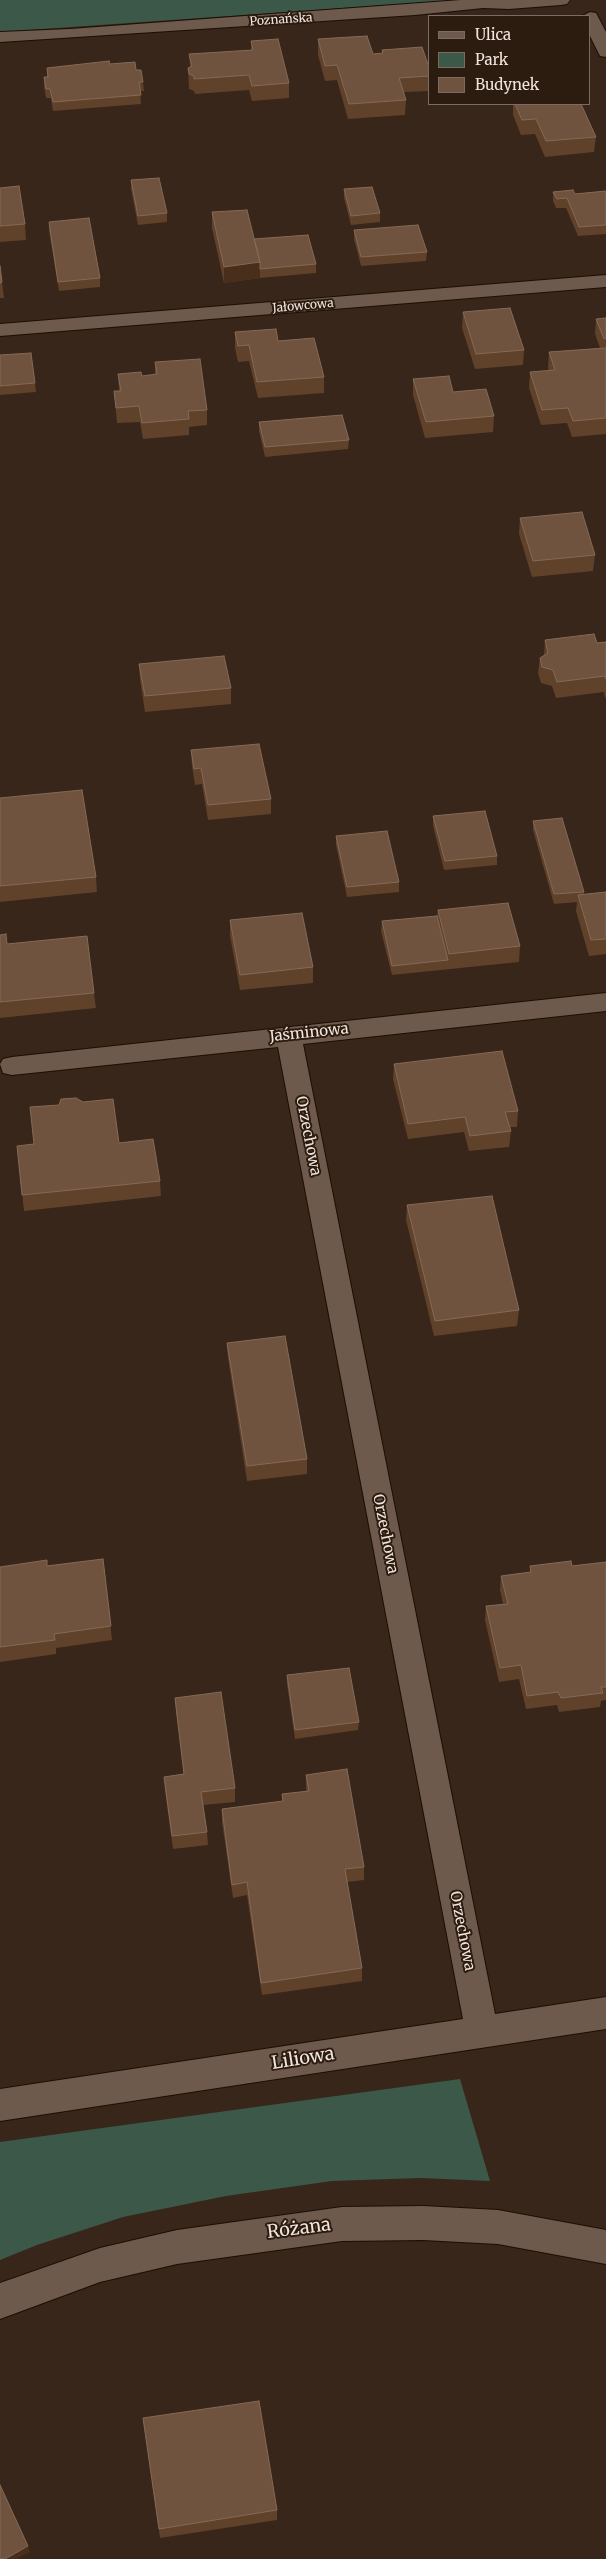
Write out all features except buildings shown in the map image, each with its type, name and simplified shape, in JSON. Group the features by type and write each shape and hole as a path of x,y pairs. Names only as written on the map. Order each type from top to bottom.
{"street":[{"name":"Poznańska","path":"0,37 406,11 483,3 509,4 561,0"},
{"path":"582,0 589,15"},
{"path":"591,19 606,52"},
{"name":"Jałowcowa","path":"0,330 606,281"},
{"name":"Jaśminowa","path":"12,1066 606,1002"},
{"name":"Orzechowa","path":"289,1036 482,2032"},
{"name":"Liliowa","path":"0,2105 606,2013"},
{"name":"Różana","path":"0,2301 100,2265 177,2247 342,2224 423,2223 498,2227 606,2247"}],"green space":[{"path":"0,0 459,0 0,32"},
{"path":"460,2079 490,2181 421,2178 332,2181 226,2196 123,2217 37,2245 0,2260 0,2142"}]}
